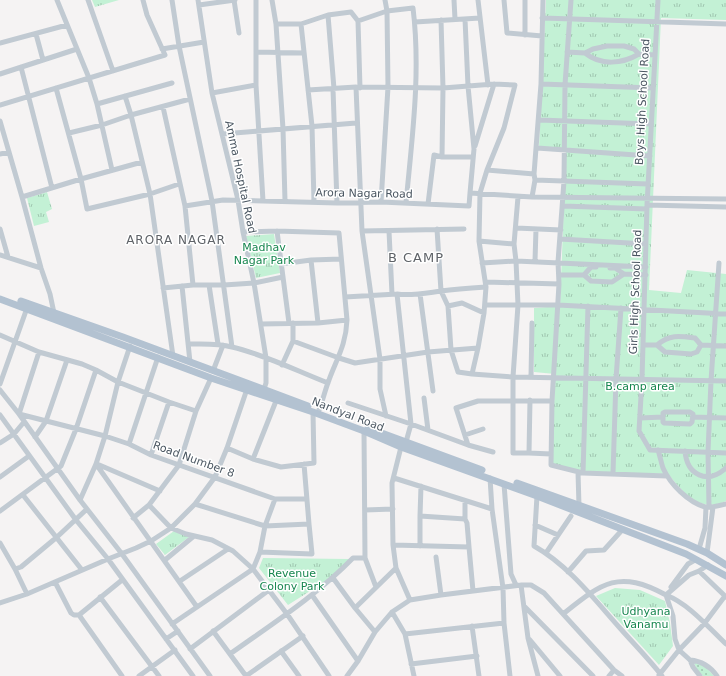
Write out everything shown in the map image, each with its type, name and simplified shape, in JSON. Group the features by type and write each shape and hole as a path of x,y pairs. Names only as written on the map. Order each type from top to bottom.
{"main road":[{"name":"Nandyal Road","path":"0,294 190,362 212,374 247,389 263,392 276,401 316,411 364,431 687,544 710,554 726,565"},
{"name":"Nandyal Road","path":"0,298 158,357 212,374 316,411 686,554 726,576"},
{"path":"686,554 687,544"},
{"path":"708,565 712,563 710,554"}],"street":[{"path":"57,0 89,78 97,104 112,170"},
{"path":"88,0 113,71"},
{"path":"0,105 165,55 147,15 143,0"},
{"path":"172,0 179,46 212,202 232,347"},
{"path":"198,3 234,0 239,33"},
{"path":"256,0 256,85 260,130 263,201"},
{"path":"272,0 276,24 278,53 285,201"},
{"path":"381,202 388,87 387,11 385,0"},
{"path":"454,0 455,19"},
{"path":"478,0 488,85"},
{"path":"504,0 507,33 542,36"},
{"path":"524,34 525,0"},
{"path":"532,197 535,180 534,174 539,120 543,0"},
{"path":"571,0 565,85 564,181 558,262 559,284 553,378 551,465 580,473 667,476"},
{"name":"Boys High School Road","path":"647,207 658,0"},
{"name":"Amma Hospital Road","path":"198,3 212,93 238,200 242,232 254,283 266,358"},
{"path":"358,21 387,11 413,8 415,22 416,87 406,203"},
{"path":"276,24 301,24 328,15 350,12 358,21 358,88 356,123 360,203 362,231 380,360 380,389 386,416"},
{"path":"328,15 335,126 337,203"},
{"path":"415,22 480,18"},
{"path":"542,18 726,24"},
{"path":"465,19 468,86 474,149"},
{"path":"441,20 443,88 442,157"},
{"path":"301,24 312,126 314,202"},
{"path":"0,44 67,26"},
{"path":"36,34 43,60"},
{"path":"162,49 204,42"},
{"path":"567,52 585,53 592,49 607,46 624,46 634,49 639,54"},
{"path":"0,74 77,50"},
{"path":"256,52 304,53"},
{"path":"585,53 591,58 603,62 622,62 639,54 655,56"},
{"path":"21,68 52,188"},
{"path":"97,104 172,83"},
{"path":"308,90 388,87 443,88 494,84 515,85 504,128 487,170 480,193 479,241 486,285 484,313 472,374"},
{"path":"494,84 472,157 470,193 518,197 563,196 726,199"},
{"path":"541,84 653,88"},
{"path":"212,93 256,85"},
{"path":"56,88 81,179 87,209 150,194 180,184"},
{"path":"125,96 150,194 173,356"},
{"path":"69,133 190,100"},
{"path":"163,107 185,206 193,285"},
{"path":"539,120 651,124"},
{"path":"0,122 41,268 50,294 54,313"},
{"path":"222,134 282,128 335,126 356,123"},
{"path":"537,148 650,156"},
{"path":"0,154 9,152"},
{"path":"428,204 434,155 442,157 472,157"},
{"path":"22,197 142,162"},
{"path":"487,170 534,174"},
{"path":"535,180 648,184"},
{"name":"Arora Nagar Road","path":"185,206 238,200 337,203 381,202 469,206 470,193"},
{"path":"518,197 514,244 518,305 513,377 513,453 551,454"},
{"path":"563,206 726,206"},
{"name":"Girls High School Road","path":"647,207 644,345 640,434 650,450 658,450"},
{"path":"516,228 561,230"},
{"path":"0,229 8,258"},
{"path":"437,229 441,291 448,306 451,350 458,372 513,377 726,381"},
{"path":"362,231 464,229"},
{"path":"535,261 536,229"},
{"path":"277,231 293,341 282,365"},
{"path":"227,448 254,459 281,467 314,463 316,411 346,335 347,320 339,233 277,231 242,232"},
{"path":"388,231 411,424 392,483 393,545 396,568 410,600"},
{"path":"560,239 646,244"},
{"path":"479,241 514,244"},
{"path":"0,255 41,268"},
{"path":"281,264 310,260 341,259"},
{"path":"310,260 318,323"},
{"path":"482,263 516,260 646,267"},
{"path":"710,554 708,452 719,263"},
{"path":"584,275 591,267 615,268 624,274 646,275"},
{"path":"559,275 584,275 591,281 612,282 624,274"},
{"path":"163,288 193,285 254,283 283,277"},
{"path":"345,297 420,294 486,285 517,283 559,284"},
{"path":"133,518 149,505 178,465 196,411 212,374 220,345 209,285"},
{"path":"182,286 190,362"},
{"path":"420,294 433,391"},
{"path":"448,306 462,303 484,313"},
{"path":"485,305 588,306 726,314"},
{"path":"579,506 586,378 588,306"},
{"path":"0,384 27,308"},
{"path":"613,473 616,379 621,308"},
{"path":"261,324 318,323 347,320"},
{"path":"532,323 532,377"},
{"path":"0,335 39,352 96,370 118,382 196,411"},
{"path":"644,345 657,345 664,339 671,336 695,338 701,345 726,346"},
{"path":"293,341 355,363 428,352 478,348"},
{"path":"189,344 232,347 266,358 328,383"},
{"path":"657,345 665,352 691,354 697,352 701,345"},
{"path":"80,500 96,464 105,436 118,382 130,346"},
{"path":"19,414 39,352"},
{"path":"130,444 158,357"},
{"path":"263,392 266,383 266,358"},
{"path":"35,437 46,421 67,360"},
{"path":"0,511 62,466 96,370"},
{"path":"0,603 26,594 122,554 151,541 171,528 195,504 215,477 227,448 247,389"},
{"path":"0,390 19,414 80,500 122,554 210,676"},
{"path":"424,398 428,430"},
{"path":"468,445 456,408 478,401 530,400 552,402"},
{"path":"529,453 530,400"},
{"path":"254,459 276,401"},
{"path":"151,455 169,402"},
{"path":"348,404 411,424 468,445 493,452"},
{"path":"690,412 693,418 690,424 664,423 663,413 690,412"},
{"name":"Road Number 8","path":"19,414 105,436 130,444 151,455 275,499 306,499"},
{"path":"0,415 76,520 108,559 193,676"},
{"path":"640,418 663,417"},
{"path":"693,418 726,418"},
{"path":"0,443 14,434 24,422"},
{"path":"465,435 483,429"},
{"path":"364,431 365,558 376,588"},
{"path":"726,453 658,450 662,467 667,476 683,494 694,502 709,507 726,504"},
{"path":"685,451 689,465 702,477 709,477 720,473 726,468"},
{"path":"0,477 29,456"},
{"path":"96,464 160,491"},
{"path":"96,464 197,607"},
{"path":"260,552 312,554 304,464"},
{"path":"394,478 492,509"},
{"path":"490,478 492,509 504,588 504,623 510,676"},
{"path":"504,484 511,574 518,585 524,607 528,638 538,676"},
{"path":"420,546 422,486"},
{"path":"23,495 82,570"},
{"path":"537,496 534,546 546,553 589,593 660,675 679,650 704,624 726,597 699,571"},
{"path":"172,624 253,568 260,552 265,526 275,499"},
{"path":"465,501 465,519 467,523 473,591"},
{"path":"195,504 265,526 309,524"},
{"path":"149,505 171,528 194,536 212,540 233,551 253,568 303,636 329,676"},
{"path":"699,549 709,507"},
{"path":"15,569 21,567 57,537 87,509"},
{"path":"365,510 393,509"},
{"path":"420,516 465,519"},
{"path":"546,553 571,516"},
{"path":"535,525 558,535"},
{"path":"568,572 586,551 604,550 623,529"},
{"path":"165,560 194,536"},
{"path":"0,543 15,569 26,594"},
{"path":"393,545 469,547"},
{"path":"180,582 228,549"},
{"path":"436,557 441,595"},
{"path":"230,654 287,614 334,578 353,558 365,558"},
{"path":"666,595 688,564 695,560"},
{"path":"666,595 689,575 708,565"},
{"path":"355,608 396,568"},
{"path":"334,578 374,632"},
{"path":"55,582 71,613 74,615 80,615 122,580"},
{"path":"563,614 589,593 610,583 632,581 654,588 677,599 726,644"},
{"path":"347,676 358,661 374,632 392,612 410,600 518,585 531,585 544,593 614,670 622,676"},
{"path":"190,649 269,590"},
{"path":"312,595 358,661"},
{"path":"666,595 673,616 676,640 679,650 690,660 692,667 700,676"},
{"path":"100,597 159,676"},
{"path":"524,607 593,676"},
{"path":"392,612 405,634 414,676"},
{"path":"80,615 122,676"},
{"path":"405,634 504,623"},
{"path":"472,626 479,676"},
{"path":"166,639 178,631"},
{"path":"214,631 246,676 303,636"},
{"path":"528,638 560,676"},
{"path":"139,676 175,650"},
{"path":"281,651 299,676"},
{"path":"411,664 476,656"},
{"path":"690,660 706,664 717,676"},
{"path":"609,676 614,670"}],"green space":[{"path":"92,0 119,0 95,7"},
{"name":"B.camp area","path":"546,0 726,0 726,20 661,18 649,290 681,293 687,270 726,274 726,501 708,505 700,503 686,494 668,474 582,472 552,464 555,374 534,372 534,308 560,306 566,149 539,147"},
{"path":"47,192 52,209 46,212 49,222 34,226 27,198"},
{"name":"Madhav Nagar Park","path":"274,234 280,273 256,278 246,236"},
{"path":"174,531 189,537 165,555 156,544"},
{"name":"Revenue Colony Park","path":"263,558 350,559 332,577 288,605 259,568"},
{"name":"Udhyana Vanamu","path":"615,588 640,590 665,601 673,646 659,665 596,596"},
{"path":"695,662 705,666 714,676 703,676 698,671 694,663"}],"district":[{"name":"ARORA NAGAR","path":"176,240"},
{"name":"B CAMP","path":"416,257"}]}
